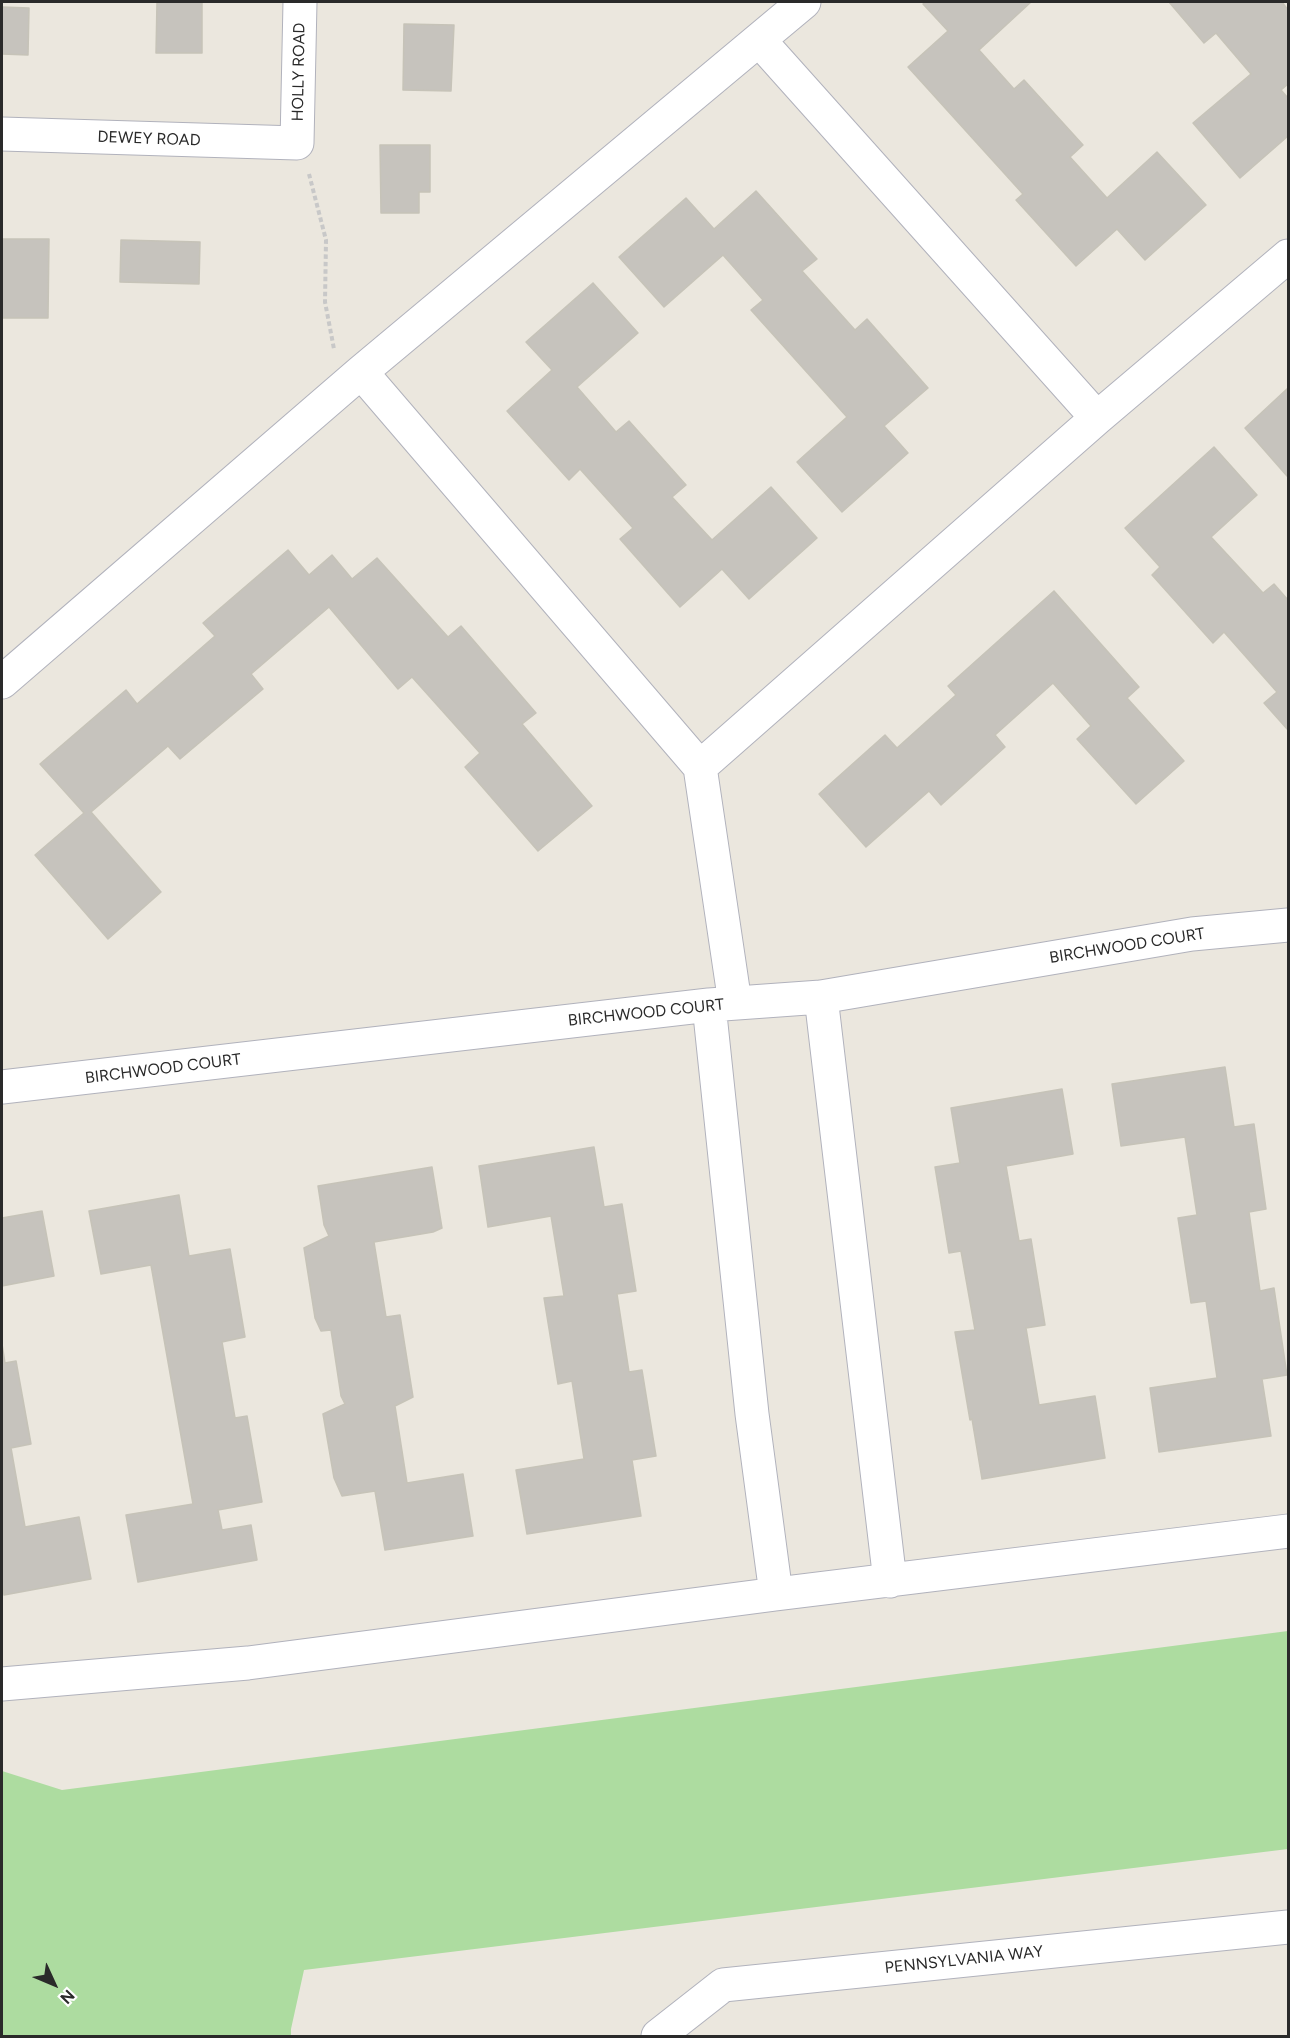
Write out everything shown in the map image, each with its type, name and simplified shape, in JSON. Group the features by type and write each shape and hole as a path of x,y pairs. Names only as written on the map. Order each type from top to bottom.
{"street":[{"name":"HOLLY ROAD","path":"297,142 300,2"},
{"path":"2,682 360,372 804,2"},
{"path":"759,40 1096,418"},
{"name":"DEWEY ROAD","path":"2,135 297,142"},
{"path":"699,766 1096,418 1288,256"},
{"path":"360,372 699,766 722,1004 752,1414 776,1594"},
{"name":"BIRCHWOOD COURT","path":"2,1088 722,1004 821,997 1192,934 1288,925"},
{"path":"821,997 890,1581"},
{"path":"2,1684 248,1663 776,1594 1288,1531"},
{"name":"PENNSYLVANIA WAY","path":"658,2037 723,1984 1288,1927"}],"path":[{"path":"297,142 312,180 326,240 325,302 336,357 360,372"}],"green space":[{"path":"1288,1631 1288,1849 304,1970 291,2036 2,2036 2,1771 62,1790"}],"building":[{"path":"157,2 202,2 202,53 156,53"},
{"path":"925,2 1031,2 979,50 1014,89 1024,80 1083,145 1070,157 1107,198 1157,152 1206,205 1145,260 1117,229 1076,266 1016,200 1023,194 908,67 948,31 923,4"},
{"path":"1169,2 1282,2 1288,10 1288,84 1281,90 1288,98 1288,136 1240,178 1193,123 1251,74 1216,33 1204,43"},
{"path":"2,7 29,8 28,55 2,54"},
{"path":"404,24 454,25 451,91 403,90"},
{"path":"380,145 430,145 430,192 419,192 419,213 381,213"},
{"path":"756,191 817,259 802,271 855,330 867,319 928,388 884,426 908,453 842,512 797,462 847,417 751,310 763,300 723,255 664,307 619,257 686,198 714,229"},
{"path":"2,239 49,239 48,318 2,318"},
{"path":"121,240 200,242 199,284 120,282"},
{"path":"593,283 638,333 577,387 616,432 629,421 686,485 672,497 712,540 771,487 817,538 749,599 722,569 680,607 620,539 633,528 580,469 569,480 507,411 552,370 526,342"},
{"path":"1288,388 1288,475 1287,476 1245,428"},
{"path":"1214,447 1257,495 1211,537 1263,593 1274,584 1288,600 1288,730 1264,703 1277,692 1224,632 1213,643 1152,575 1160,567 1125,528"},
{"path":"288,550 309,575 332,555 352,579 377,558 448,637 461,626 536,713 522,724 592,806 538,851 465,767 480,753 412,677 398,689 329,607 251,674 263,689 180,759 168,746 91,812 161,892 108,939 35,855 84,813 40,764 126,690 137,704 215,636 203,623"},
{"path":"1054,591 1139,687 1127,698 1184,761 1136,804 1077,739 1091,726 1053,683 995,735 1005,747 941,805 929,791 866,847 819,794 885,735 897,748 956,695 948,686"},
{"path":"1225,1067 1234,1127 1254,1124 1266,1209 1249,1212 1260,1291 1274,1288 1287,1375 1262,1379 1271,1436 1159,1452 1150,1388 1217,1378 1206,1301 1191,1303 1178,1218 1197,1215 1185,1137 1121,1146 1112,1084"},
{"path":"1062,1089 1073,1154 1006,1166 1019,1241 1031,1239 1045,1325 1026,1328 1039,1405 1095,1396 1105,1458 982,1479 955,1332 975,1330 961,1251 949,1253 935,1167 960,1163 951,1108"},
{"path":"594,1147 604,1207 622,1204 636,1291 617,1294 629,1372 642,1370 656,1456 632,1460 641,1516 527,1534 516,1470 584,1459 572,1381 558,1384 544,1298 564,1296 551,1216 488,1227 479,1166"},
{"path":"432,1167 442,1228 433,1232 374,1242 386,1317 400,1315 413,1397 395,1406 407,1483 463,1474 473,1536 385,1550 375,1491 342,1496 334,1478 323,1414 345,1404 341,1396 331,1330 321,1331 315,1318 304,1248 329,1236 324,1225 318,1186"},
{"path":"179,1195 189,1256 230,1249 245,1337 222,1342 235,1418 247,1416 262,1502 218,1510 222,1530 251,1525 257,1560 138,1582 126,1515 193,1504 151,1265 101,1274 89,1211"},
{"path":"42,1211 54,1276 2,1286 2,1218"},
{"path":"2,1344 5,1363 16,1361 31,1444 11,1448 25,1527 79,1517 91,1579 4,1595 2,1584"}]}
